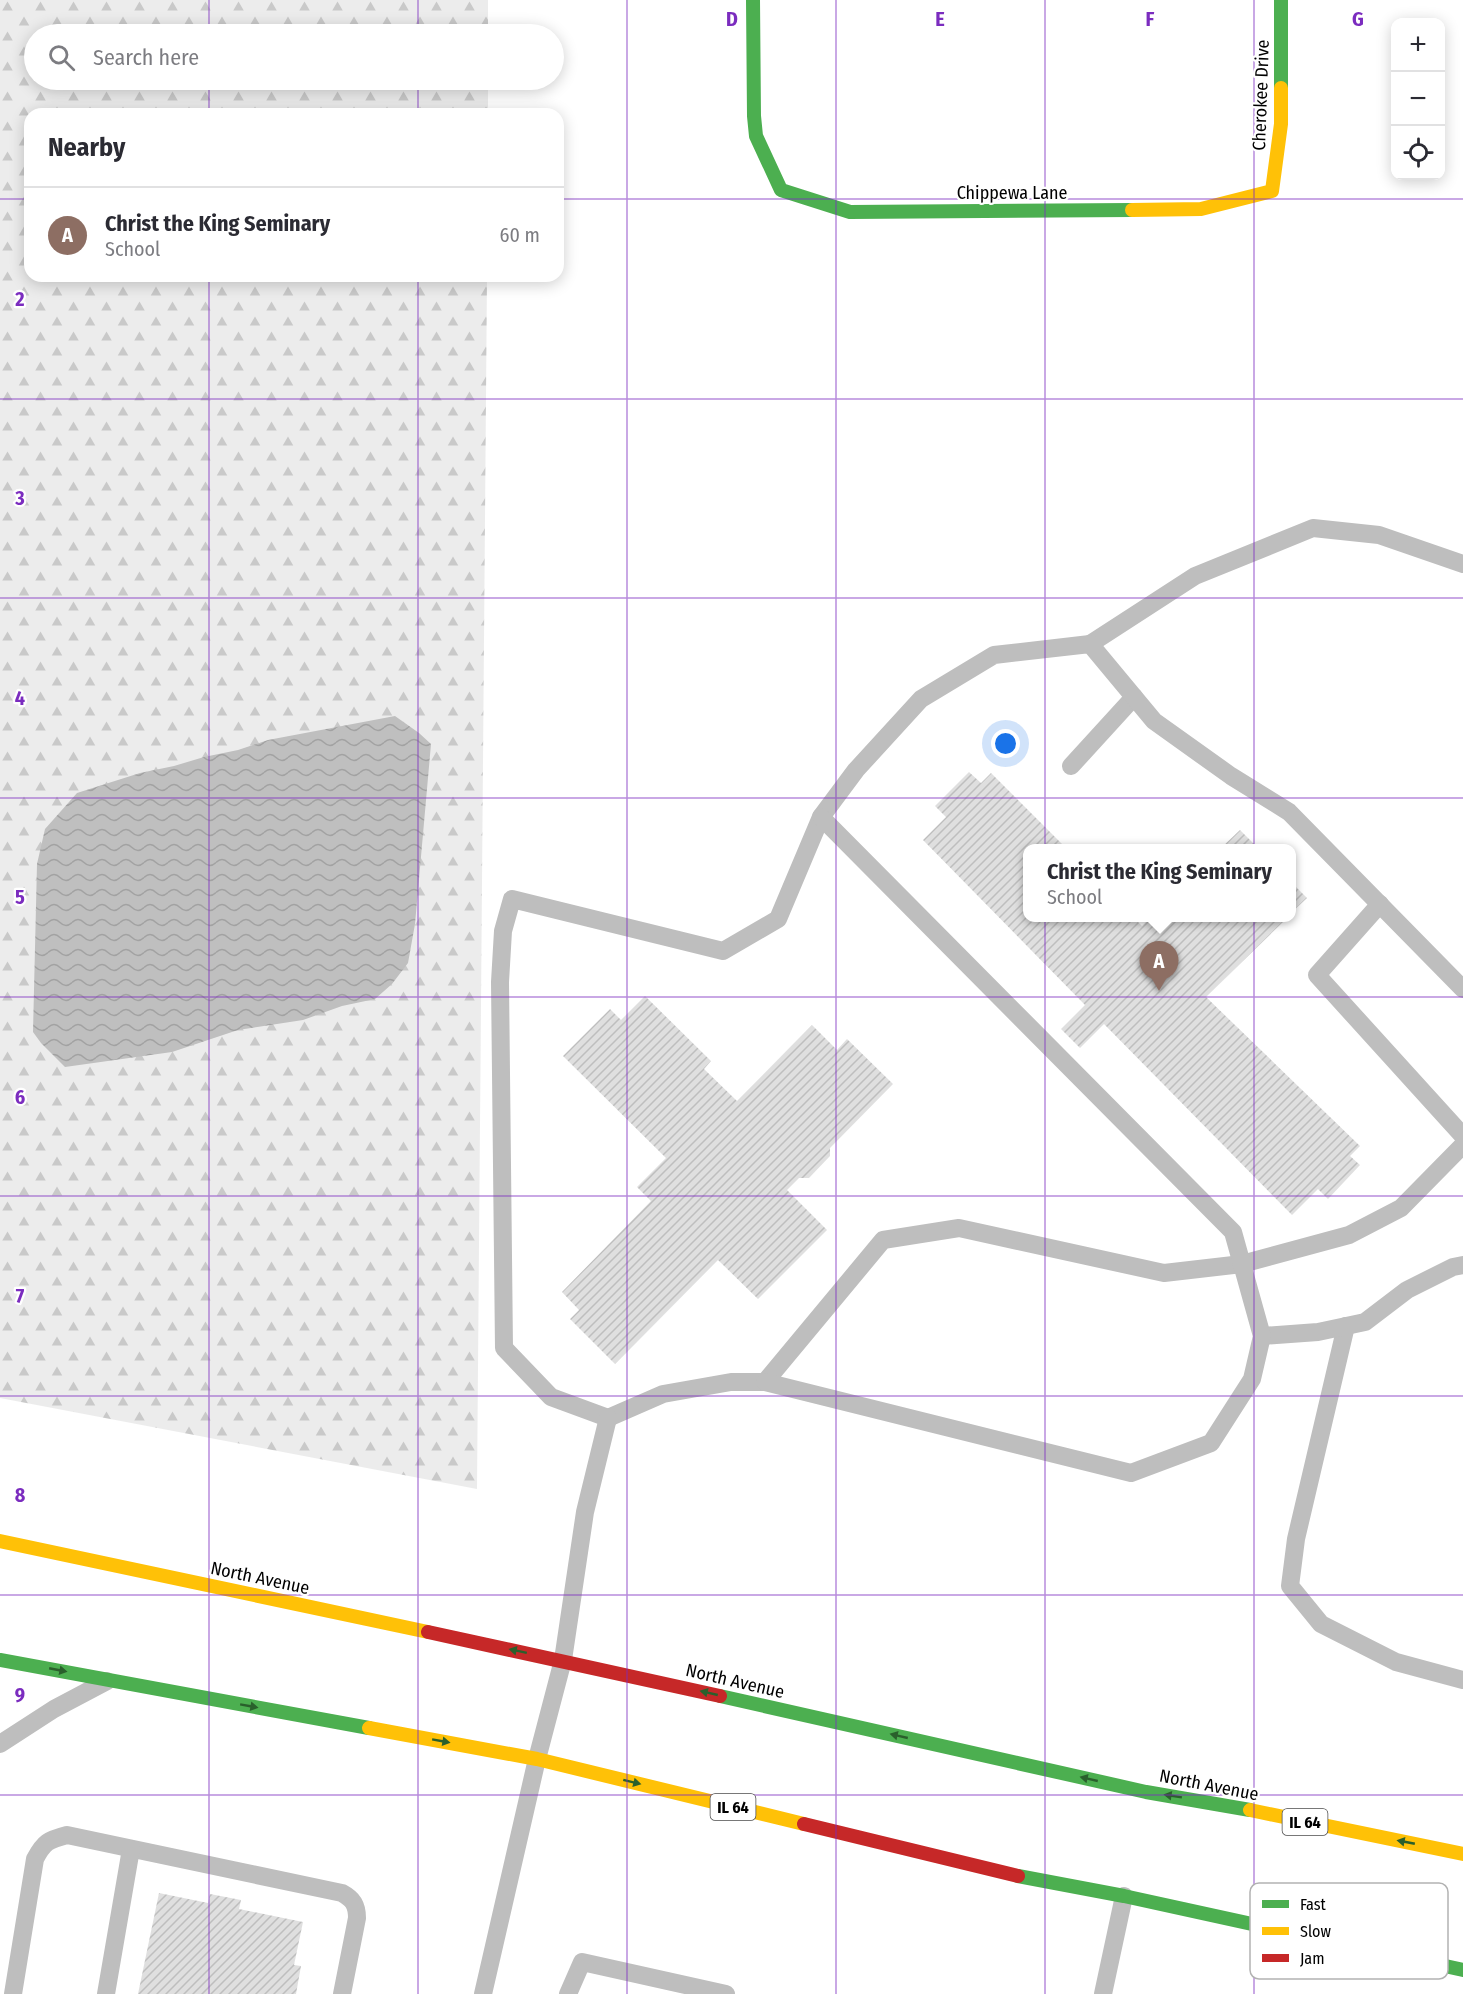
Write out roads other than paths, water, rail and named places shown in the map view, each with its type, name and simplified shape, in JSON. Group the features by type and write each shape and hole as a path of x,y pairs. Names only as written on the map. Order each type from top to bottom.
{"main road":[{"name":"Chippewa Lane","path":"753,0 756,136 781,190 850,212 1201,209 1272,191"},
{"name":"Cherokee Drive","path":"1272,191 1281,124 1281,0"},
{"name":"North Avenue","path":"0,1541 563,1660 1146,1792 1200,1800 1463,1854"},
{"name":"IL 64","path":"0,1660 537,1759 1014,1875 1250,1924"},
{"name":"IL 64","path":"1448,1967 1463,1970"}],"lane":[{"path":"821,817 1233,1232 1262,1336 1252,1379 1212,1443 1131,1473 765,1382 731,1382 663,1394 608,1418 551,1397 504,1348 500,982 503,931 512,899 723,951 778,919 821,817 856,771 921,699 994,655 1090,644 1195,576 1312,528 1379,535 1463,564"},
{"path":"1090,644 1154,721 1231,776 1289,812 1463,989"},
{"path":"1071,766 1134,697"},
{"path":"1380,904 1317,975 1463,1136"},
{"path":"765,1382 883,1240 959,1228 1164,1273 1242,1264 1349,1235 1401,1208 1463,1145"},
{"path":"1262,1336 1318,1332 1365,1322 1407,1290 1453,1267 1463,1265"},
{"path":"1346,1326 1296,1539 1290,1586 1321,1624 1396,1662 1463,1680"},
{"path":"483,1994 537,1759 563,1660 585,1512 608,1418"},
{"path":"0,1744 54,1709 110,1680"},
{"path":"13,1994 35,1859 42,1846 53,1839 67,1835 342,1893 351,1898 357,1907 357,1918 342,1994"},
{"path":"106,1994 131,1849"},
{"path":"1103,1994 1124,1896"},
{"path":"568,1994 582,1962 726,1994"}],"water":[{"path":"395,716 431,744 415,924 408,963 392,984 375,999 342,1006 303,1020 238,1030 172,1052 65,1067 41,1043 33,1032 37,864 45,829 77,793 140,773 238,750 268,740"}],"place":[{"name":"Christ the King Seminary","path":"1159,991"}]}
